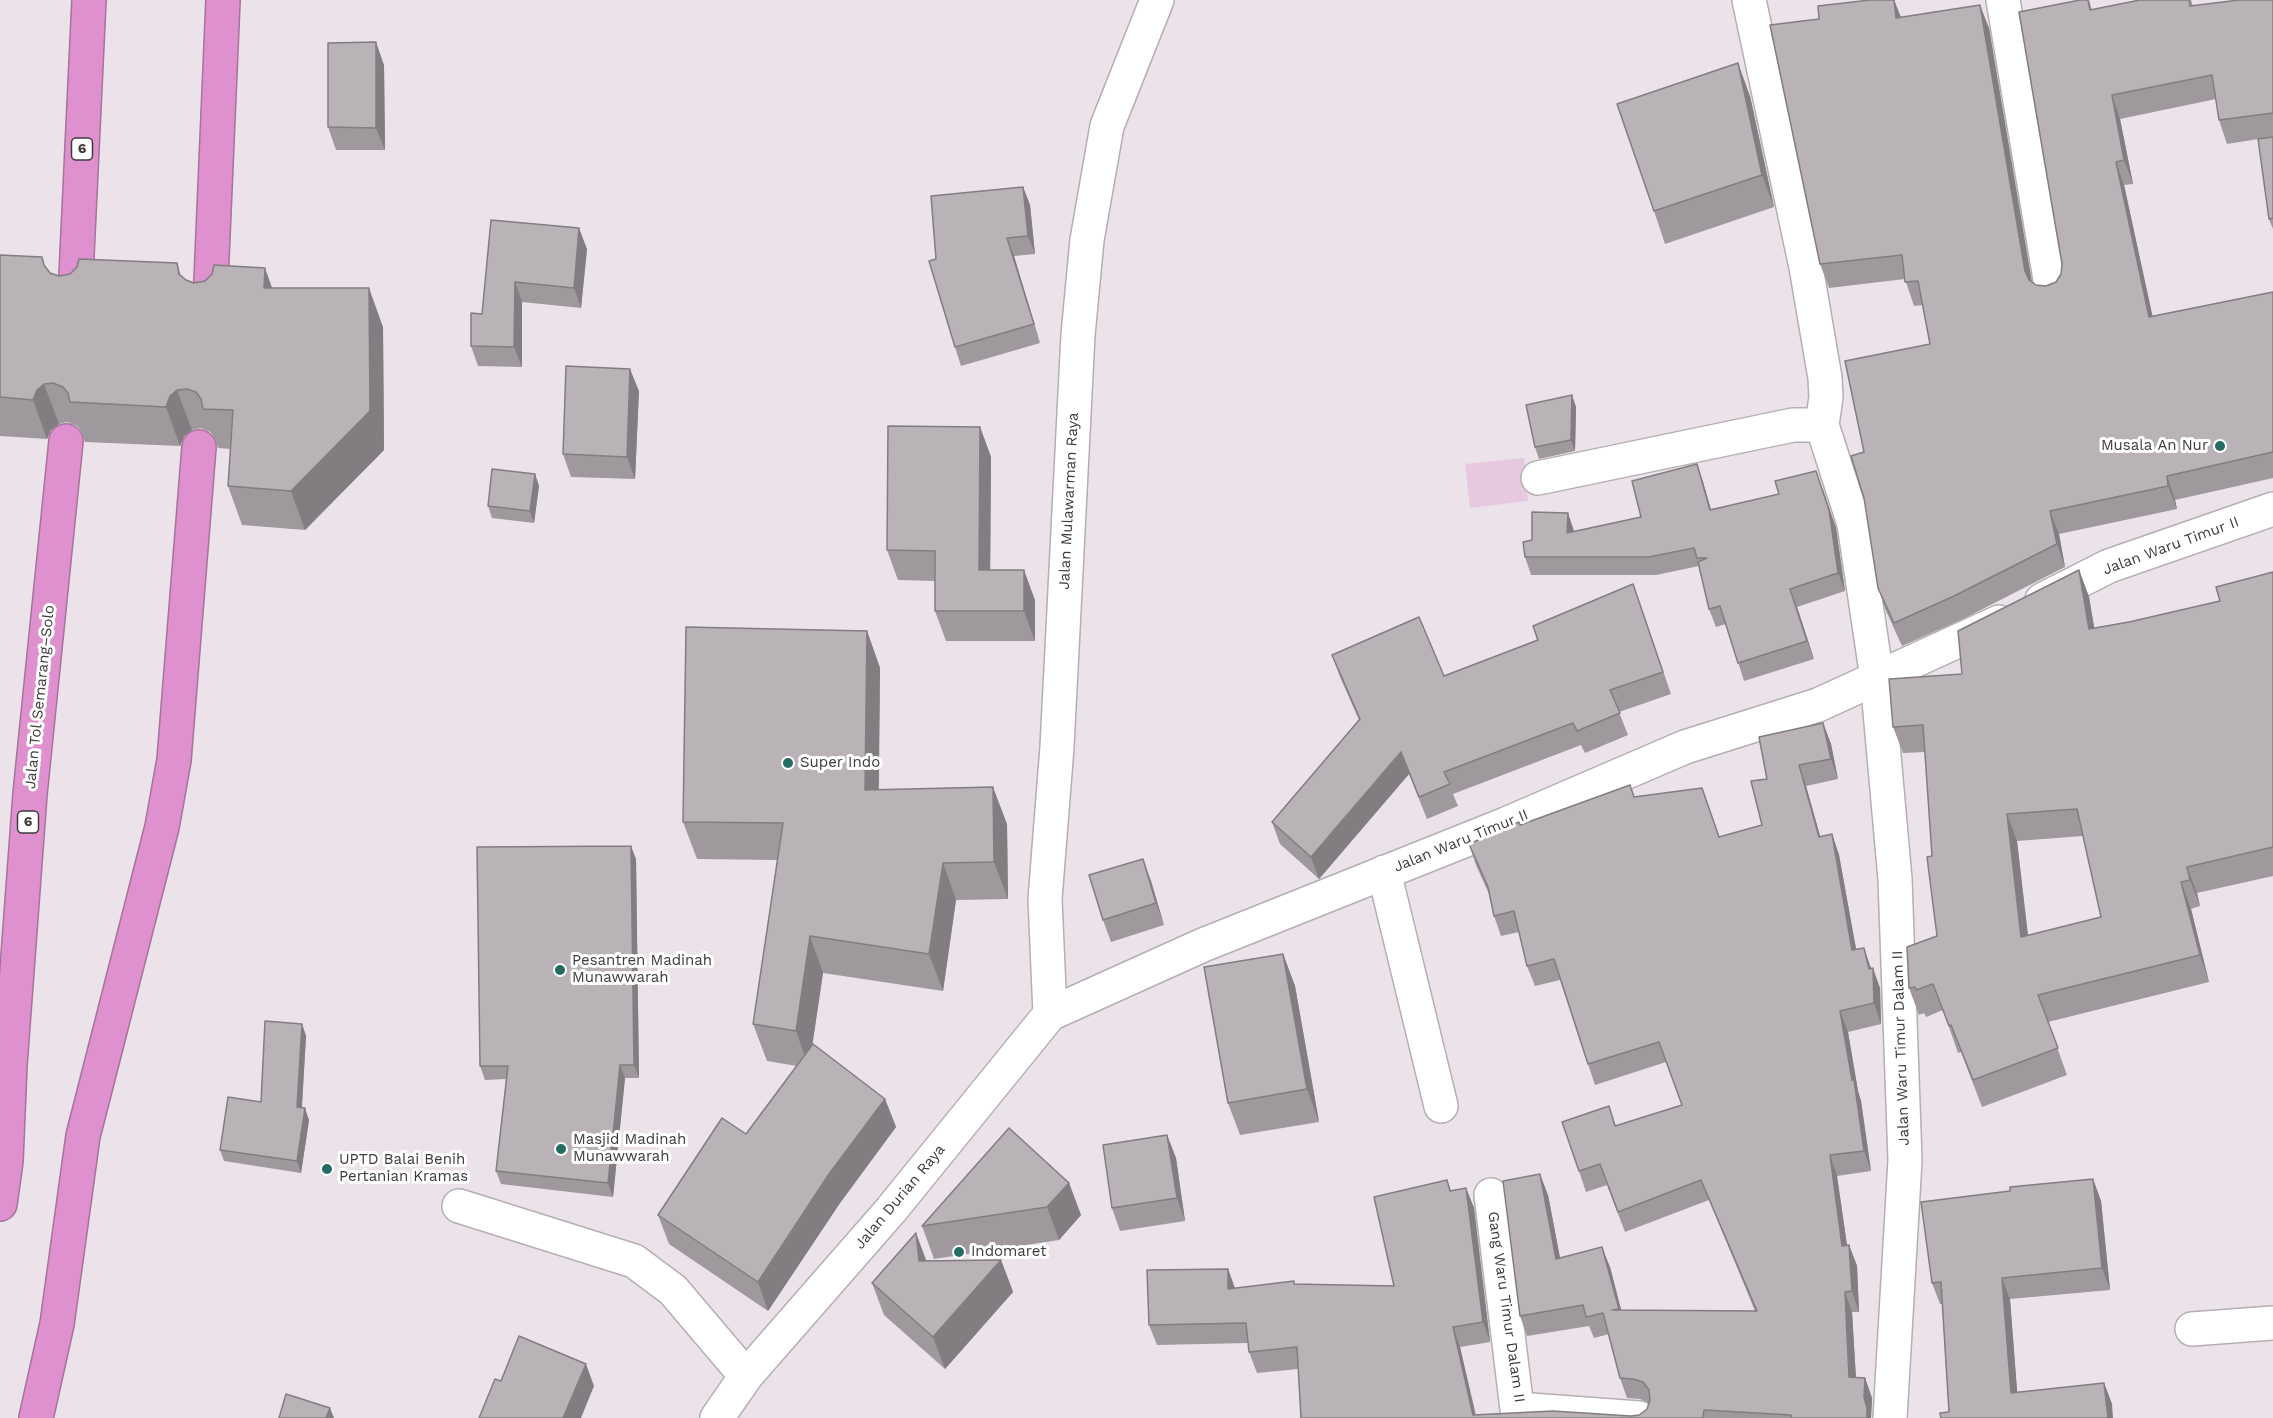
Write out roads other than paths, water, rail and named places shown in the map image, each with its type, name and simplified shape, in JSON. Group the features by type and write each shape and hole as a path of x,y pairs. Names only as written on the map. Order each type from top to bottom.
{"highway":[{"name":"6","path":"75,297 89,0"},
{"path":"210,304 223,0"},
{"name":"Jalan Tol Semarang–Solo","path":"0,1204 6,1161 10,1065 26,837 66,441"},
{"path":"36,1418 57,1324 83,1136 162,827 174,760 199,447"}],"street":[{"name":"Jalan Mulawarman Raya","path":"1050,1014 1045,899 1057,747 1078,335 1088,240 1107,126 1157,0"},
{"path":"1749,0 1806,267 1825,378 1826,397 1822,425 1854,524 1876,678"},
{"path":"2002,0 2052,291"},
{"path":"1538,478 1793,424 1822,425"},
{"name":"Jalan Waru Timur II","path":"1050,1014 1203,945 1506,824 1685,747 1818,705 1971,636 2109,566 2273,509"},
{"name":"Jalan Waru Timur Dalam II","path":"1876,678 1895,879 1905,1160 1890,1418"},
{"path":"1384,872 1441,1106"},
{"name":"Jalan Durian Raya","path":"717,1418 746,1376 891,1210 1050,1014"},
{"name":"Gang Waru Timur Dalam II","path":"1491,1195 1517,1409 1639,1418"},
{"path":"459,1206 634,1261 673,1290 746,1376"},
{"path":"2192,1329 2273,1323"}],"place":[{"name":"Musala An Nur","path":"2220,446"},
{"name":"Super Indo","path":"788,763"},
{"name":"Pesantren Madinah Munawwarah","path":"560,970"},
{"name":"Masjid Madinah Munawwarah","path":"561,1149"},
{"name":"UPTD Balai Benih Pertanian Kramas","path":"327,1169"},
{"name":"Indomaret","path":"959,1252"}]}
